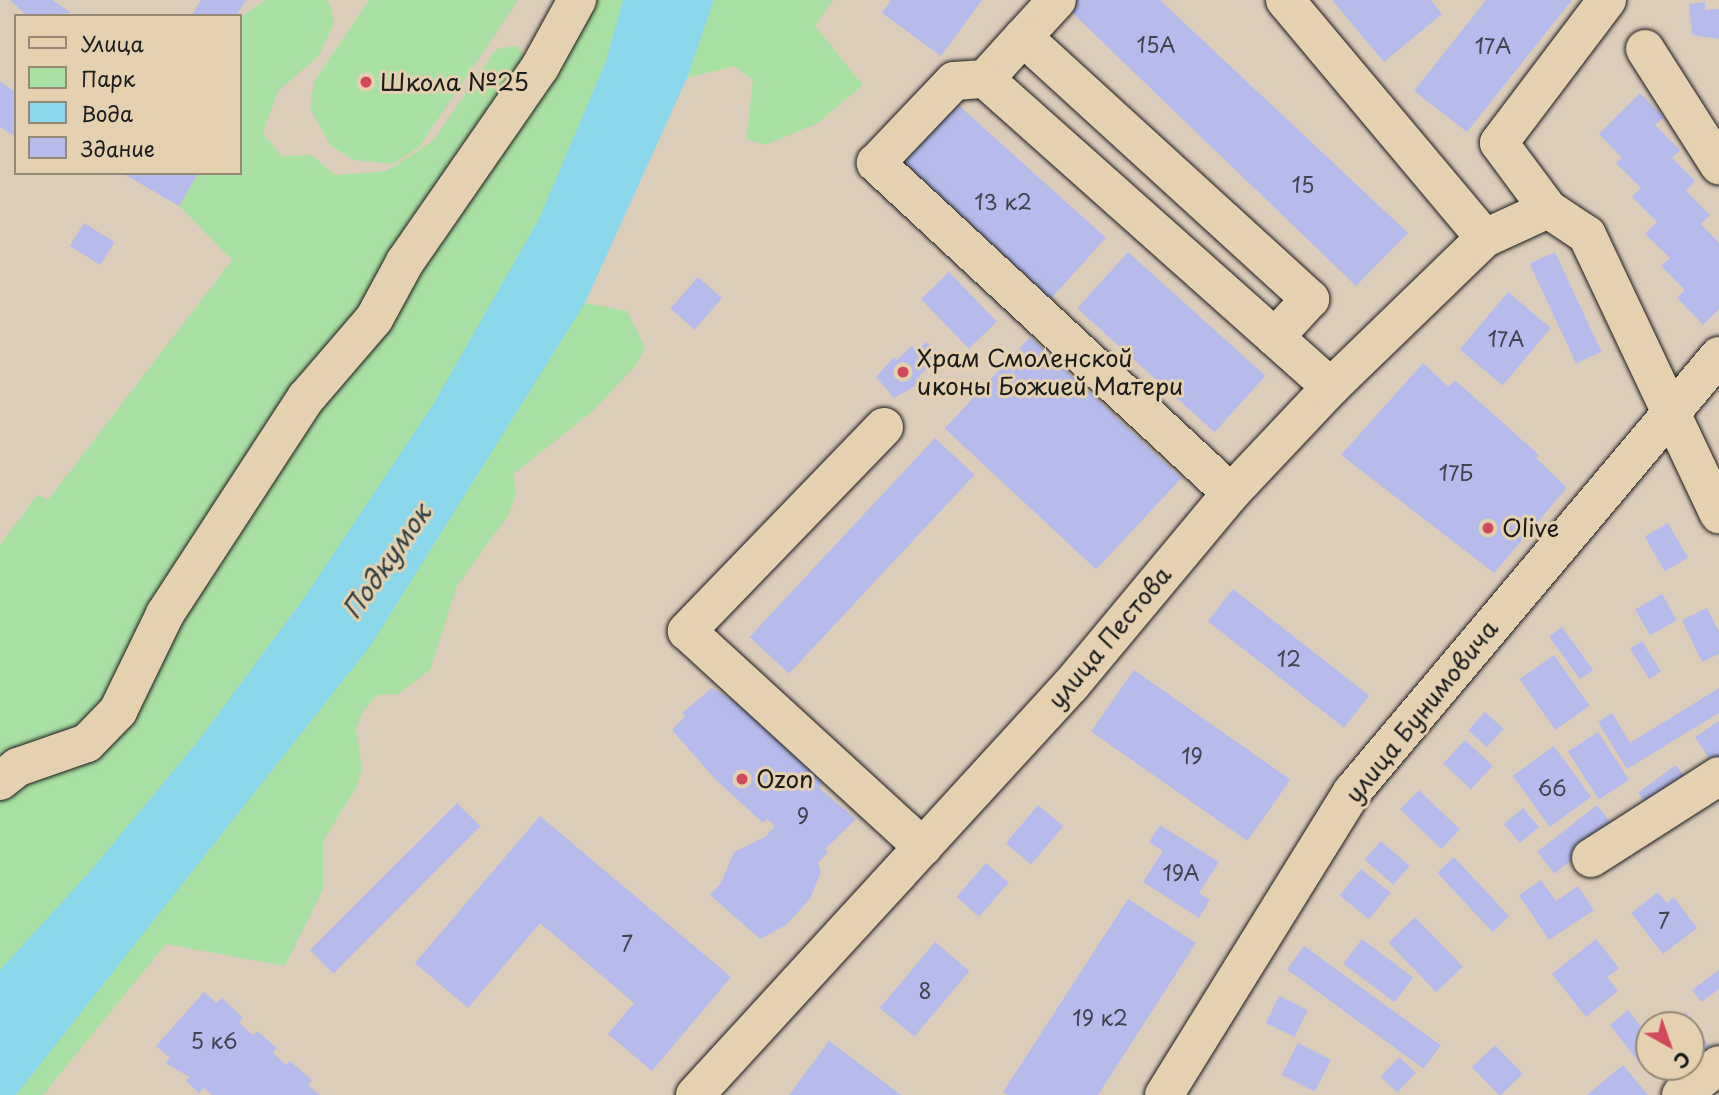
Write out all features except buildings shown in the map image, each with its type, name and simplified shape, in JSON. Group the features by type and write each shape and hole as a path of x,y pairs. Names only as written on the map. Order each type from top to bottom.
{"street":[{"path":"0,781 18,767 87,743 118,711 165,614 306,398 374,319 405,262 540,67 577,0"},
{"path":"1057,0 985,79 954,81 876,163 1231,493"},
{"path":"1285,0 1485,238"},
{"path":"1607,0 1499,142 1548,209 1587,235 1719,514"},
{"path":"1023,37 1310,299 1275,337"},
{"path":"1645,49 1719,164"},
{"path":"985,79 1331,387"},
{"name":"улица Пестова","path":"695,1095 1071,685 1231,493 1331,387 1485,238 1548,209"},
{"name":"улица Бунимовича","path":"1164,1095 1352,792 1719,356"},
{"path":"884,427 687,631 923,847"},
{"path":"1591,858 1719,776"},
{"path":"1681,1095 1719,1065"}],"green space":[{"path":"265,0 326,0 330,4 334,23 319,56 278,91 263,132 281,156 312,155 335,175 387,171 433,141 496,49 517,46 528,62 106,711 0,771 0,545 37,495 48,500 232,260 179,206 196,175 242,175 242,17"},
{"path":"369,0 518,0 419,147 393,164 353,160 330,145 310,108 314,81"},
{"path":"586,0 623,0 606,61 539,219 434,403 302,601 198,741 93,868 0,970 0,796 123,708"},
{"path":"714,0 833,0 815,26 863,85 818,123 765,145 746,139 753,80 734,66 687,78"},
{"path":"585,303 627,311 645,347 637,364 595,409 514,474 516,494 509,514 457,586 430,670 398,694 377,695 364,710 356,728 362,769 356,788 323,841 323,889 285,966 166,944 43,1095 16,1095 371,645"}],"water":[{"name":"Подкумок","path":"623,0 714,0 687,78 585,303 371,645 16,1095 0,1095 0,970 93,868 198,741 302,601 434,403 539,219 606,61"}],"place":[{"name":"Школа №25","path":"366,82"},
{"name":"Храм Смоленской иконы Божией Матери","path":"903,372"},
{"name":"Olive","path":"1488,528"},
{"name":"Ozon","path":"742,779"}]}
